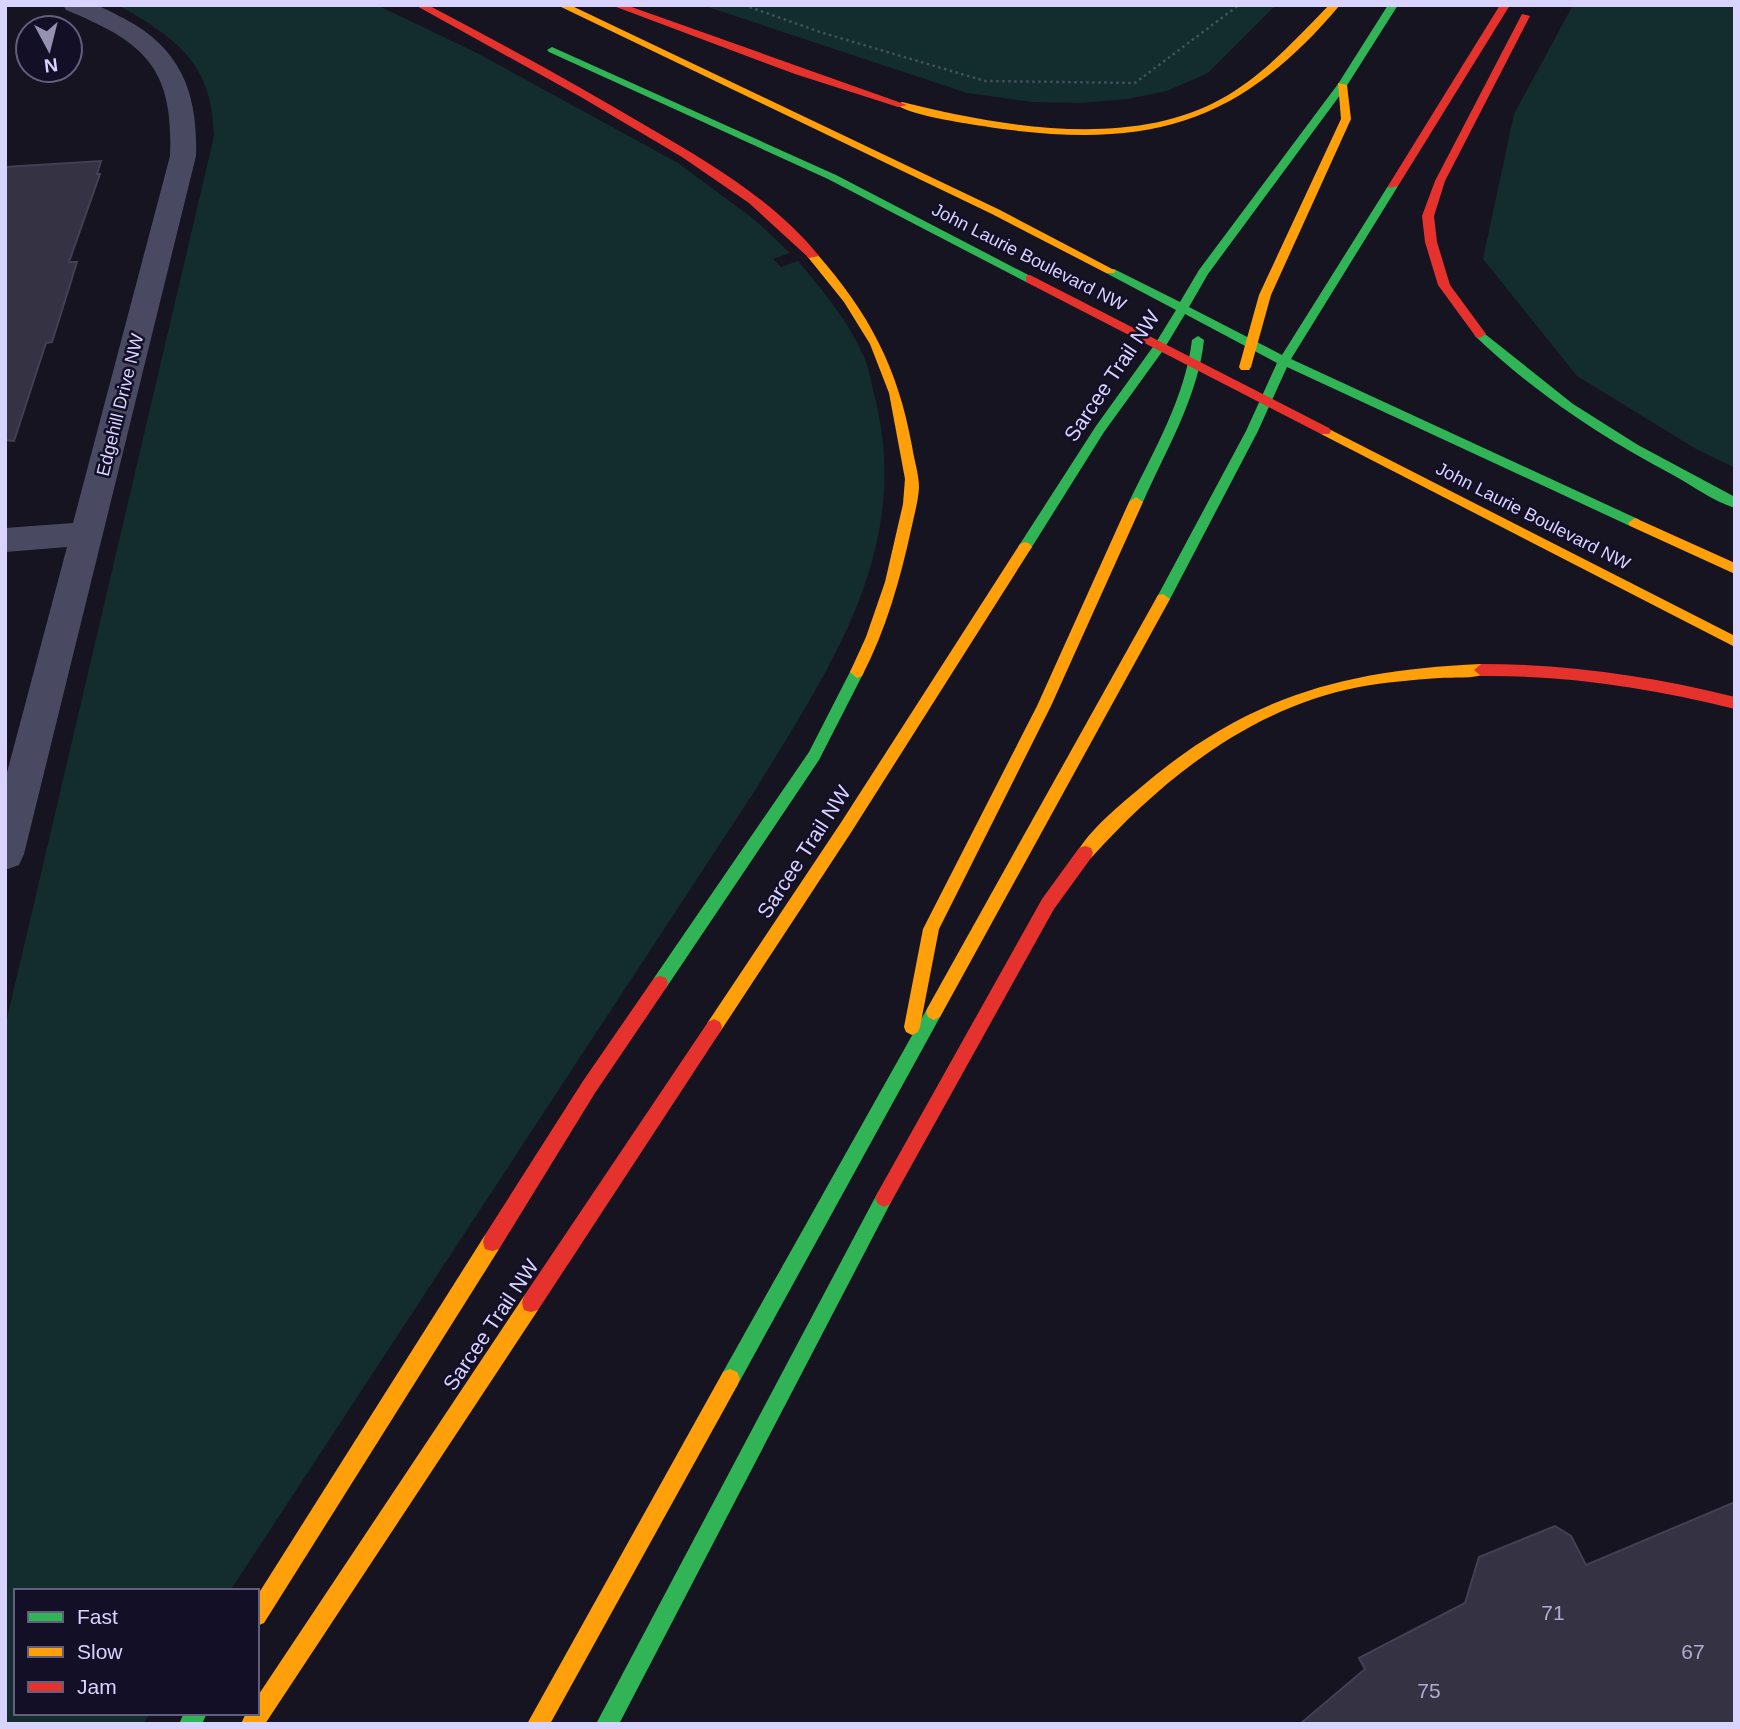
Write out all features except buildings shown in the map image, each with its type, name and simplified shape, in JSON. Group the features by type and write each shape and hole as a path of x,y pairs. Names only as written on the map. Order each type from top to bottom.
{"main road":[{"path":"259,1613 589,1087 814,756 870,646 898,561 912,489 902,416 883,356 863,318 839,284 789,230 712,169 566,82 420,5"},
{"path":"444,5 493,26"},
{"name":"John Laurie Boulevard NW","path":"562,5 996,212 1284,361 1735,569"},
{"path":"617,5 877,99 946,117 1014,130 1081,133 1145,128 1203,113 1237,95 1280,61 1335,5"},
{"name":"Sarcee Trail NW","path":"259,1713 846,826 1100,429 1160,346 1203,273 1342,85 1393,5"},
{"path":"538,1724 1138,646 1266,402 1284,361 1505,5"},
{"path":"1531,5 1428,215 1434,261 1453,302 1495,352 1560,404 1630,447 1735,503"},
{"name":"John Laurie Boulevard NW","path":"542,46 832,177 1735,642"},
{"path":"1266,402 1245,375 1245,360 1265,295 1346,119 1342,85"},
{"path":"906,1060 931,929 1044,706 1175,416 1198,354 1199,331 1182,308"},
{"path":"607,1724 930,1110 1070,870 1129,807 1212,743 1274,708 1352,684 1431,671 1529,670 1630,680 1735,703"}],"street":[{"name":"Edgehill Drive NW","path":"5,854 183,156 186,132 183,103 175,79 158,54 106,17 74,5"},
{"path":"5,540 88,533"}],"path":[{"path":"744,5 820,32 985,81 1135,83 1239,5"}],"green space":[{"path":"118,5 377,5 477,53 678,163 755,220 790,253 773,259 781,267 798,261 853,335 866,362 875,398 884,454 883,506 873,557 857,606 810,700 754,792 231,1589 14,1589 14,1715 149,1715 143,1724 5,1724 5,1027 214,136 212,111 198,71 174,42"},
{"path":"702,5 1276,5 1208,73 1167,91 1127,99 1081,103 1032,102 967,93"},
{"path":"1573,5 1735,5 1735,468 1696,449 1577,376 1483,259 1514,114"}],"traffic: fast":[{"path":"1025,547 1100,429 1160,346 1203,273 1342,85 1393,5"},
{"path":"552,50 832,177 1030,279"},
{"path":"1163,599 1252,431 1284,361 1393,186"},
{"path":"1110,271 1284,361 1635,523"},
{"path":"1480,334 1508,361 1569,407 1634,448 1735,503"},
{"path":"1136,502 1183,398 1191,377 1198,340"},
{"path":"660,983 814,756 857,672"},
{"path":"730,1379 934,1012"},
{"path":"607,1724 884,1198"},
{"path":"190,1724 195,1715"}],"traffic: slow":[{"path":"562,5 996,212 1110,271"},
{"path":"902,105 978,122 1021,128 1107,131 1149,127 1187,118 1238,93 1282,58 1335,5"},
{"path":"1245,367 1265,295 1346,119 1342,85"},
{"path":"813,256 848,299 876,344 895,393 912,479 910,504 891,582 880,619 857,672"},
{"path":"1325,431 1735,642"},
{"path":"912,1027 931,929 1044,706 1136,502"},
{"path":"1635,523 1735,569"},
{"path":"714,1027 847,826 1025,547"},
{"path":"934,1012 1163,599"},
{"path":"1085,853 1135,801 1163,777 1192,755 1254,718 1321,691 1360,682 1481,670"},
{"path":"259,1613 492,1242"},
{"path":"259,1713 531,1303"},
{"path":"538,1724 730,1379"},
{"path":"252,1724 258,1715"}],"traffic: jam":[{"path":"420,5 558,79 686,154 753,201 813,256"},
{"path":"616,5 799,72 902,105"},
{"path":"1393,186 1505,5"},
{"path":"1480,334 1444,285 1431,242 1428,216 1440,181 1525,16"},
{"path":"1030,279 1325,431"},
{"path":"1481,670 1545,671 1641,682 1735,703"},
{"path":"884,1198 1048,904 1085,853"},
{"path":"492,1242 589,1087 660,983"},
{"path":"531,1303 714,1027"}]}
